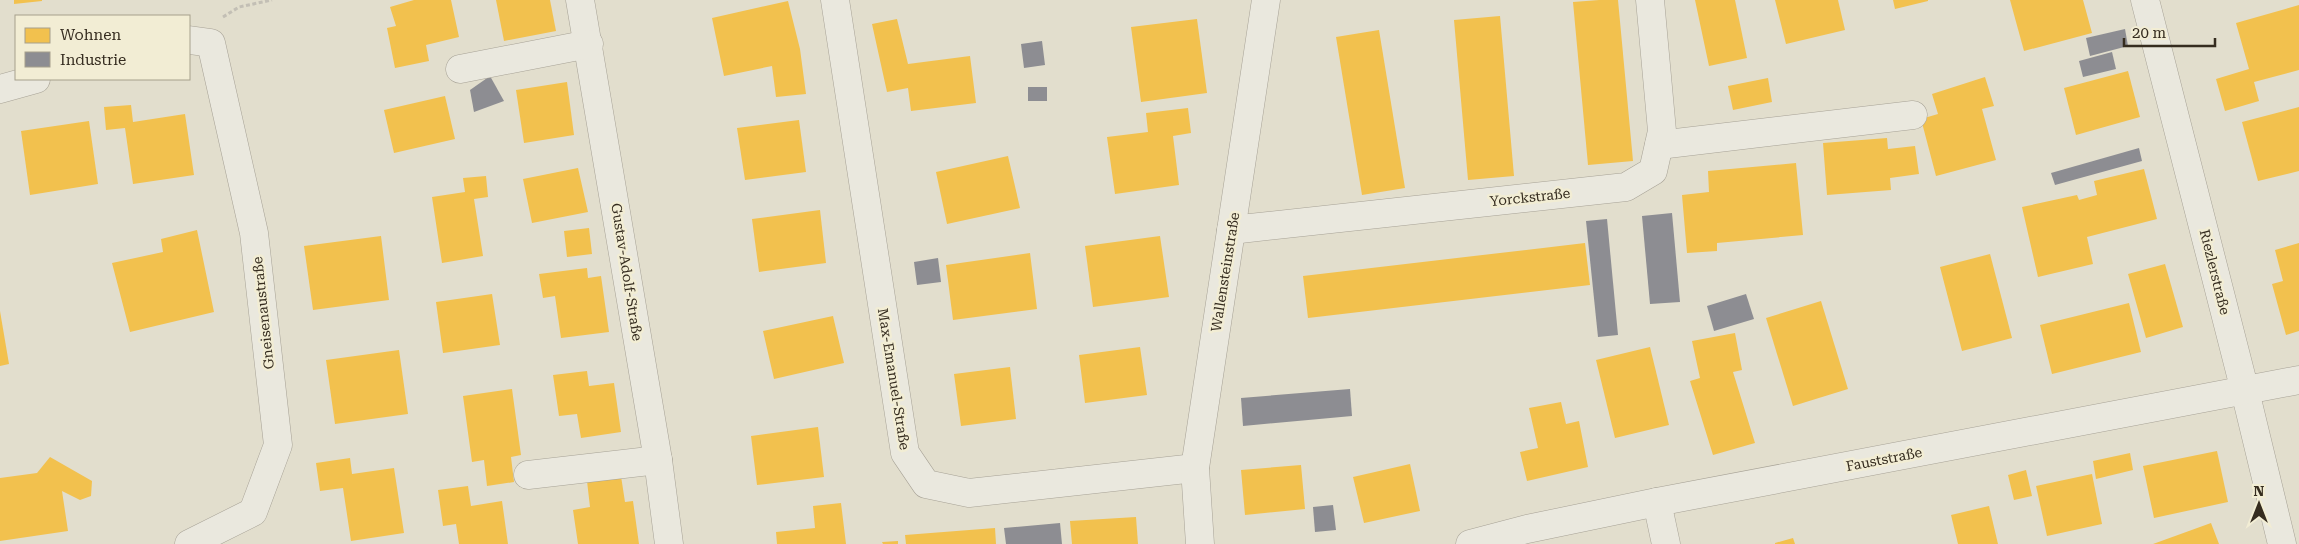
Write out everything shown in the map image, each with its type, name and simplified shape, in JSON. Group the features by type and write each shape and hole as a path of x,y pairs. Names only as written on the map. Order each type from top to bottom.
{"street":[{"name":"Gustav-Adolf-Straße","path":"580,0 589,44 658,460 669,544"},
{"name":"Max-Emanuel-Straße","path":"835,0 904,453 926,484 969,493 1195,468"},
{"name":"Wallensteinstraße","path":"1200,544 1195,468 1266,0"},
{"name":"Yorckstraße","path":"1231,230 1626,187 1653,171 1662,131 1650,0"},
{"name":"Riezlerstraße","path":"2145,0 2282,544"},
{"name":"Gneisenaustraße","path":"189,544 253,512 278,445 254,233 200,42"},
{"path":"460,69 589,44"},
{"path":"0,90 33,80"},
{"path":"1659,145 1912,116"},
{"name":"Fauststraße","path":"1470,544 1527,529 1657,502 2299,380"},
{"path":"528,475 658,460"},
{"path":"1657,502 1666,544"}],"path":[{"path":"200,42 216,21 239,7 272,0"}],"building: Wohnen":[{"path":"14,0 42,0 42,1 14,4"},
{"path":"414,0 451,0 459,37 426,45 429,61 395,68 387,28 396,26 390,7"},
{"path":"496,0 550,0 556,31 504,41"},
{"path":"1618,0 1633,161 1588,165 1573,2"},
{"path":"1695,0 1735,0 1747,58 1709,66"},
{"path":"1775,0 1838,0 1845,30 1786,44"},
{"path":"1893,0 1928,0 1928,1 1895,9"},
{"path":"2010,0 2083,0 2092,33 2024,51"},
{"path":"788,1 800,49 806,94 776,97 772,66 724,76 712,18"},
{"path":"2299,5 2299,70 2254,82 2259,101 2225,111 2216,79 2249,69 2236,23"},
{"path":"1500,16 1514,176 1468,180 1454,20"},
{"path":"897,19 908,64 970,56 976,103 911,111 908,88 887,92 872,24"},
{"path":"1197,19 1207,93 1141,102 1131,27"},
{"path":"1379,30 1405,188 1362,195 1336,37"},
{"path":"2128,71 2140,117 2076,135 2064,88"},
{"path":"1985,77 1994,106 1982,109 1996,160 1936,176 1921,119 1938,114 1932,94"},
{"path":"1768,78 1772,102 1733,110 1728,86"},
{"path":"567,82 574,135 524,143 516,90"},
{"path":"445,96 455,139 394,153 384,110"},
{"path":"131,105 133,122 185,114 194,175 133,184 125,128 106,130 104,107"},
{"path":"2299,107 2299,171 2258,181 2242,122"},
{"path":"1188,108 1191,133 1173,136 1179,185 1115,194 1107,137 1148,132 1146,113"},
{"path":"799,120 806,172 745,180 737,128"},
{"path":"89,121 98,184 30,195 21,131"},
{"path":"1887,138 1888,149 1915,146 1919,174 1890,178 1891,190 1827,195 1823,143"},
{"path":"1008,156 1020,208 947,224 936,172"},
{"path":"1796,163 1803,235 1717,243 1717,251 1687,253 1682,195 1709,192 1708,171"},
{"path":"578,168 588,212 532,223 523,179"},
{"path":"2144,169 2157,219 2087,237 2093,264 2038,277 2022,207 2077,195 2079,200 2097,195 2094,181"},
{"path":"486,176 488,197 474,199 483,256 442,263 432,197 465,192 463,178"},
{"path":"820,210 826,263 759,272 752,219"},
{"path":"589,228 592,254 567,257 564,231"},
{"path":"197,230 214,312 130,332 112,263 163,252 161,239"},
{"path":"381,236 389,300 313,310 304,246"},
{"path":"1160,236 1169,297 1093,307 1085,246"},
{"path":"1585,243 1590,285 1308,318 1303,276"},
{"path":"2299,243 2299,331 2286,335 2272,284 2283,281 2275,250"},
{"path":"1030,253 1037,309 953,320 946,265"},
{"path":"1990,254 2012,338 1962,351 1940,267"},
{"path":"2165,264 2183,327 2146,338 2128,274"},
{"path":"587,268 588,278 601,276 609,332 561,338 555,296 543,298 539,274"},
{"path":"492,294 500,345 443,353 436,302"},
{"path":"1821,301 1848,389 1793,406 1766,318"},
{"path":"2129,303 2141,352 2052,374 2040,325"},
{"path":"0,311 9,364 0,366"},
{"path":"833,316 844,363 774,379 763,331"},
{"path":"1735,333 1742,370 1733,372 1755,443 1713,455 1690,381 1700,378 1692,341"},
{"path":"1140,347 1147,395 1085,403 1079,355"},
{"path":"1650,347 1669,425 1615,438 1596,360"},
{"path":"399,350 408,414 335,424 326,360"},
{"path":"1010,367 1016,419 961,426 954,374"},
{"path":"587,371 589,386 614,383 621,432 581,438 577,414 559,416 553,375"},
{"path":"512,389 521,455 511,457 514,482 487,486 484,460 472,462 463,396"},
{"path":"1561,402 1566,424 1579,421 1588,467 1527,481 1520,452 1538,448 1529,408"},
{"path":"818,427 824,477 757,485 751,436"},
{"path":"2217,451 2228,502 2154,518 2143,466"},
{"path":"2130,453 2133,470 2096,479 2093,461"},
{"path":"50,457 92,481 91,496 80,500 62,491 68,531 0,541 0,478 37,473"},
{"path":"350,458 352,474 394,468 404,533 351,541 343,488 320,491 316,463"},
{"path":"1410,464 1420,511 1364,523 1353,477"},
{"path":"1301,465 1305,509 1245,515 1241,470"},
{"path":"2026,470 2032,496 2014,500 2008,475"},
{"path":"2092,474 2102,524 2047,536 2036,486"},
{"path":"621,476 625,502 633,501 639,544 578,544 573,510 590,507 587,481"},
{"path":"468,486 471,506 502,501 508,544 459,544 456,524 443,526 438,490"},
{"path":"841,503 846,544 777,544 776,532 815,528 813,506"},
{"path":"1989,506 1998,544 1958,544 1951,515"},
{"path":"1136,517 1138,544 1072,544 1070,521"},
{"path":"2211,523 2219,544 2153,544"},
{"path":"995,528 996,544 906,544 905,535"},
{"path":"1793,538 1795,544 1775,544 1775,543"},
{"path":"898,541 898,544 883,544 882,542"}],"building: Industrie":[{"path":"2125,29 2128,46 2090,56 2086,38"},
{"path":"1042,41 1045,65 1024,68 1021,44"},
{"path":"2112,52 2116,69 2083,77 2079,61"},
{"path":"490,76 504,101 474,112 470,90"},
{"path":"1028,87 1047,87 1047,101 1028,101"},
{"path":"2139,148 2142,161 2055,185 2051,173"},
{"path":"1672,213 1680,302 1650,304 1642,216"},
{"path":"1607,219 1618,335 1598,337 1586,221"},
{"path":"938,258 941,282 917,285 914,262"},
{"path":"1746,294 1754,319 1714,331 1707,306"},
{"path":"1350,389 1352,416 1243,426 1241,398"},
{"path":"1333,505 1336,530 1315,532 1313,507"},
{"path":"1060,523 1062,544 1006,544 1004,528"}]}
